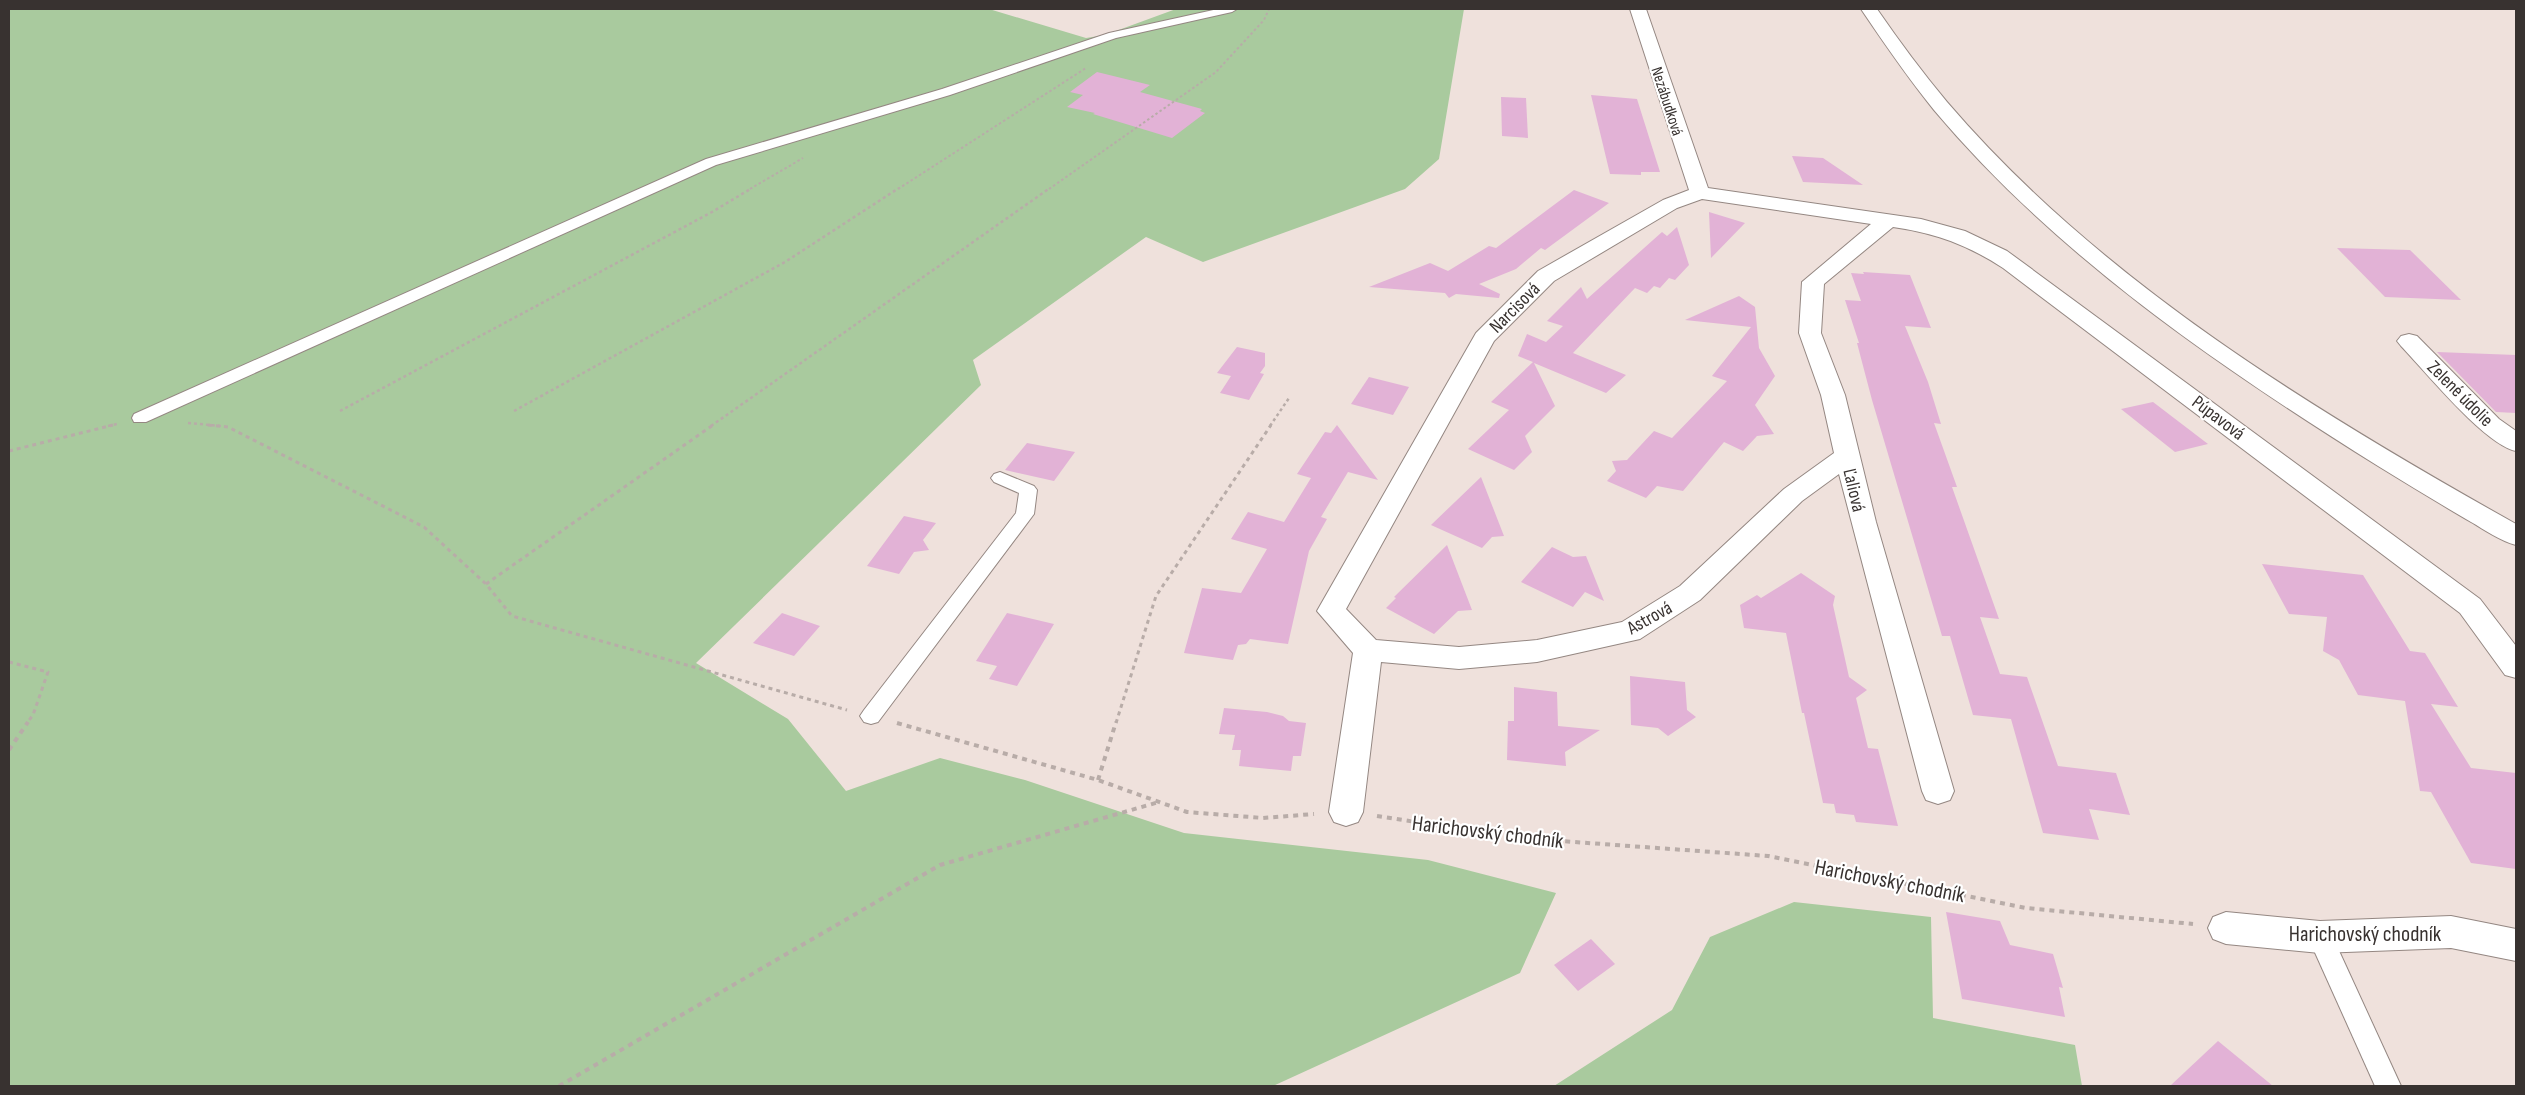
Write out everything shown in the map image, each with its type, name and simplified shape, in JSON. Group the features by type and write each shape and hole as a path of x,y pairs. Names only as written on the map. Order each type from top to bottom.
{"street":[{"name":"Nezábudková","path":"1638,9 1700,193"},
{"path":"1869,9 1906,61 1954,122 2057,226 2155,305 2264,383 2376,454 2516,536"},
{"name":"Narcisová","path":"1368,650 1331,611 1484,338 1546,276 1670,204 1700,193 1889,220"},
{"name":"Ľaliová","path":"1889,220 1813,282 1810,333 1833,395 1863,522 1938,791"},
{"name":"Púpavová","path":"1889,220 1953,231 1980,243 2011,263 2470,606 2516,667"},
{"name":"Zelené údolie","path":"2409,341 2490,424 2516,443"},
{"name":"Astrová","path":"1368,650 1459,658 1537,651 1630,631 1690,593 1793,495 1848,456"},
{"path":"1346,812 1368,650"},
{"name":"Harichovský chodník","path":"2226,928 2320,937 2451,932 2516,945"}],"lane":[{"path":"140,418 710,162 946,92 1113,34 1232,9"},
{"path":"871,716 1025,514 1028,490 1000,478"},
{"path":"2320,937 2388,1086"}],"path":[{"path":"9,451 140,418 228,427 424,527 486,584 1216,72 1264,20 1269,9"},
{"path":"514,411 785,262 1086,68"},
{"path":"340,410 712,212 810,154"},
{"path":"1098,780 1156,596 1290,398"},
{"path":"9,662 48,672 33,715 9,750"},
{"path":"559,1086 940,865 1159,802"},
{"name":"Harichovský chodník","path":"1263,818 1346,812 1519,838 1768,856 2026,908 2226,928"}],"green space":[{"path":"9,9 989,9 1086,38 1105,35 1176,9 1464,9 1439,159 1405,189 1203,262 1146,237 973,360 981,385 696,663 788,719 846,791 940,758 1025,780 1184,833 1428,860 1556,893 1520,973 1273,1086 9,1086"},
{"path":"1794,902 1931,917 1933,1018 2075,1045 2082,1086 1554,1086 1672,1010 1710,937"}],"building":[{"path":"1097,72 1150,85 1140,92 1202,109 1200,111 1205,113 1172,138 1093,114 1095,113 1067,107 1083,95 1070,92"},
{"path":"1591,95 1637,99 1660,172 1641,172 1641,175 1610,174"},
{"path":"1501,97 1526,98 1528,138 1502,136"},
{"path":"1792,156 1823,158 1863,185 1803,182"},
{"path":"1574,190 1609,203 1545,250 1541,248 1516,269 1479,284 1500,294 1499,298 1456,294 1449,298 1445,293 1369,287 1430,263 1448,271 1489,246 1496,248"},
{"path":"1709,212 1745,223 1711,258"},
{"path":"1677,227 1689,265 1675,280 1669,278 1660,288 1654,286 1647,293 1635,288 1573,353 1626,375 1606,393 1534,363 1555,406 1525,436 1532,452 1514,470 1468,449 1509,410 1491,402 1533,362 1518,356 1527,334 1546,342 1563,326 1547,321 1581,287 1587,299 1662,232 1667,236"},
{"path":"2337,248 2410,250 2461,300 2385,297"},
{"path":"1863,272 1910,275 1931,328 1905,326 1928,382 1941,424 1934,423 1957,487 1952,487 1999,619 1980,617 2000,674 2027,677 2058,766 2116,773 2130,815 2089,809 2099,840 2043,833 2011,719 1973,715 1950,636 1942,636 1872,400 1857,343 1859,343 1845,300 1861,301 1851,273 1864,274"},
{"path":"1739,296 1755,307 1759,348 1775,376 1755,405 1774,434 1757,436 1743,451 1724,442 1683,491 1657,486 1646,498 1607,481 1616,471 1612,461 1627,460 1654,431 1672,438 1727,381 1712,376 1751,327 1685,320"},
{"path":"1237,347 1265,353 1265,366 1260,373 1264,374 1249,400 1220,393 1231,376 1217,373"},
{"path":"2437,352 2516,355 2516,413 2496,412"},
{"path":"1369,377 1409,387 1393,415 1351,404"},
{"path":"2153,402 2208,444 2175,452 2121,409"},
{"path":"1337,425 1378,480 1348,472 1321,517 1327,519 1309,551 1288,644 1250,639 1246,644 1238,645 1233,660 1184,653 1202,588 1241,593 1267,549 1231,539 1248,512 1284,522 1311,478 1297,474 1325,432 1331,433"},
{"path":"1027,443 1075,452 1054,481 1005,470"},
{"path":"1481,477 1504,536 1492,537 1482,548 1431,525"},
{"path":"904,516 936,523 923,540 929,550 914,552 899,574 867,566"},
{"path":"1447,545 1472,610 1458,611 1434,634 1386,608 1396,598 1394,597"},
{"path":"1552,547 1573,557 1586,556 1604,601 1585,592 1573,607 1521,582"},
{"path":"2262,564 2363,575 2410,651 2425,653 2458,707 2431,704 2471,768 2516,773 2516,869 2471,863 2431,792 2420,791 2405,701 2358,695 2339,660 2323,651 2327,617 2289,614"},
{"path":"1801,573 1835,596 1833,605 1849,677 1867,690 1856,698 1868,748 1878,749 1898,826 1856,822 1854,815 1836,813 1834,804 1823,803 1786,633 1744,628 1740,605 1757,595 1761,598"},
{"path":"782,613 820,626 794,656 753,643"},
{"path":"1007,613 1054,624 1017,686 989,679 997,666 976,661"},
{"path":"1630,676 1685,682 1687,710 1696,717 1668,736 1658,728 1631,725"},
{"path":"1514,687 1557,692 1558,726 1600,730 1565,752 1566,766 1507,760 1508,721 1514,721"},
{"path":"1224,708 1267,712 1283,716 1289,721 1306,723 1301,756 1293,756 1291,771 1239,766 1241,750 1232,750 1235,735 1219,734"},
{"path":"1946,912 2000,921 2010,945 2053,954 2063,988 2059,987 2065,1017 1962,999"},
{"path":"1591,939 1615,964 1578,991 1554,965"},
{"path":"2218,1041 2273,1086 2170,1086"}]}
